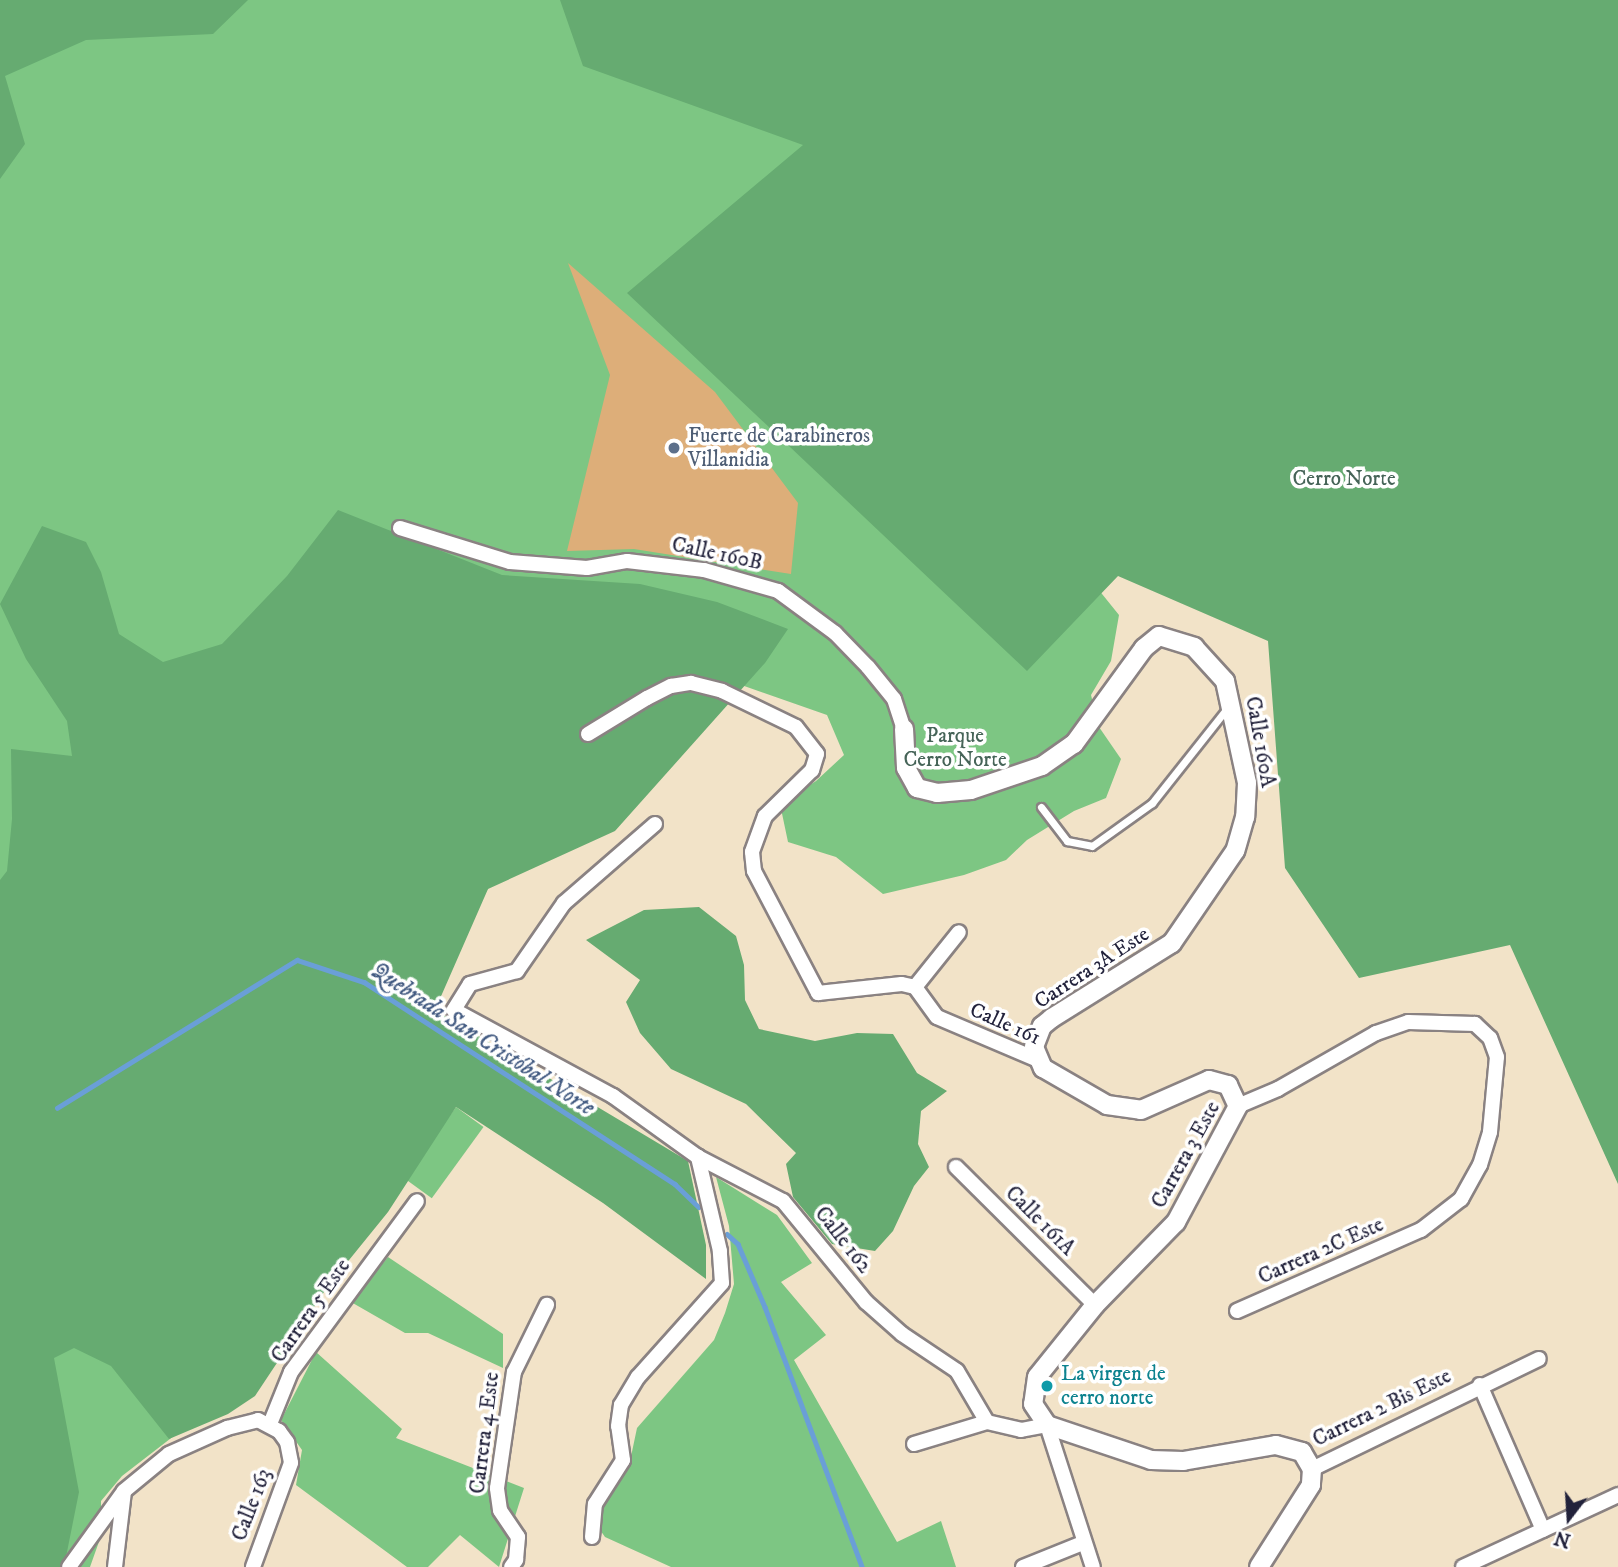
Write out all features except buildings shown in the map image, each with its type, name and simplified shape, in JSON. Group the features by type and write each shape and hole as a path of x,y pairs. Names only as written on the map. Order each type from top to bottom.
{"street":[{"name":"Calle 160B","path":"400,528 510,562 587,568 627,561 704,570 778,591 835,633 894,699 904,729 906,768 917,788"},
{"name":"Calle 160A","path":"917,788 937,793 971,790 1042,766 1062,754 1087,729 1144,648 1160,636 1180,640 1211,662 1233,701 1247,804 1235,851"},
{"path":"588,734 671,686 691,683 758,706 806,735 817,754 812,770 765,816 752,852 754,871 818,993 902,984 915,987 959,932"},
{"name":"Calle 162","path":"655,824 564,903 517,971 470,984 454,1010 614,1096 698,1157 783,1201 866,1302 902,1334 957,1371 987,1422"},
{"name":"Carrera 3A Este","path":"1036,1059 1035,1037 1042,1026 1172,943 1235,851"},
{"name":"Calle 161","path":"915,987 946,1022 1036,1059 1058,1079 1125,1109 1158,1105 1209,1080 1228,1085 1238,1106"},
{"name":"Carrera 3 Este","path":"1047,1425 1033,1404 1037,1377 1096,1305 1176,1222 1238,1106 1278,1090 1376,1033 1408,1022 1475,1024 1490,1038 1497,1057 1490,1132 1480,1165 1461,1199 1421,1230"},
{"path":"592,1537 594,1504 623,1460 618,1426 621,1405 638,1377 722,1283 720,1251 698,1157"},
{"name":"Calle 161A","path":"956,1167 1096,1305"},
{"name":"Carrera 5 Este","path":"270,1424 290,1372 417,1201"},
{"name":"Carrera 2C Este","path":"1237,1311 1421,1230"},
{"name":"Carrera 4 Este","path":"511,1567 516,1560 518,1537 500,1510 497,1488 514,1372 547,1305"},
{"name":"Carrera 2 Bis Este","path":"1259,1567 1311,1485 1312,1469 1480,1385 1539,1359"},
{"path":"1480,1385 1543,1530"},
{"path":"69,1567 124,1491 178,1448 244,1422 258,1420 270,1424"},
{"path":"914,1444 987,1422 1021,1430 1047,1425 1151,1460 1183,1461 1276,1444 1302,1452 1312,1469"},
{"name":"Calle 163","path":"253,1567 291,1463 287,1442 270,1424"},
{"path":"1047,1425 1083,1543 1093,1567"},
{"path":"115,1567 124,1491"},
{"path":"1463,1567 1618,1495"},
{"path":"1023,1567 1083,1543"}],"lane":[{"path":"1041,807 1067,841 1091,846 1152,803 1233,701"}],"green space":[{"path":"0,0 1618,0 1511,443 1094,584 1119,615 1111,661 1091,695 1099,727 1121,759 1106,798 1074,811 1027,840 1006,860 964,875 883,894 836,857 788,842 780,804 816,781 844,755 827,715 730,681 579,726 188,1425 122,1476 101,1501 101,1536 90,1567 0,1567"},
{"path":"0,0 248,0 213,34 86,40 5,76 25,144 0,179"},
{"name":"Cerro Norte","path":"560,0 1618,0 1618,1184 1510,945 1359,978 1285,868 1268,641 1118,576 1027,671 627,293 803,145 583,66"},
{"path":"338,510 502,575 640,584 717,602 788,629 765,663 615,831 488,889 435,1010 688,1161 706,1245 706,1279 603,1203 456,1107 388,1212 328,1286 255,1396 228,1414 169,1439 111,1366 74,1348 54,1358 79,1492 64,1567 0,1567 0,880 7,871 12,819 11,749 72,756 67,721 26,659 0,604 42,526 86,542 101,572 119,634 163,662 222,644 287,576"},
{"path":"699,907 736,936 744,965 745,1000 759,1029 815,1041 857,1033 893,1034 917,1073 947,1091 921,1111 918,1144 929,1167 914,1186 893,1231 875,1251 832,1244 793,1197 786,1164 796,1153 746,1104 671,1069 640,1033 626,1002 640,980 586,940 644,910"},
{"path":"456,1107 484,1127 432,1198 404,1178"},
{"path":"716,1177 777,1215 812,1263 781,1282 826,1335 794,1360 897,1542 941,1521 956,1567 671,1567 605,1537 598,1527 598,1512 629,1466 637,1428 714,1340 725,1313 734,1284 729,1226"},
{"path":"388,1257 503,1334 503,1368 428,1333 405,1333 351,1302"},
{"path":"316,1352 402,1429 396,1438 524,1488 499,1567 460,1535 428,1567 407,1567 296,1485 302,1450 281,1420"}],"waterway":[{"name":"Quebrada San Cristóbal Norte","path":"57,1108 297,960 364,982 675,1184 699,1207"},
{"name":"Quebrada San Cristóbal Norte","path":"727,1234 738,1244 765,1307 862,1567"}],"place":[{"name":"Fuerte de Carabineros Villanidia","path":"674,448"},
{"name":"La virgen de cerro norte","path":"1047,1386"}],"park label":[{"name":"Parque Cerro Norte","path":"955,748"}]}
